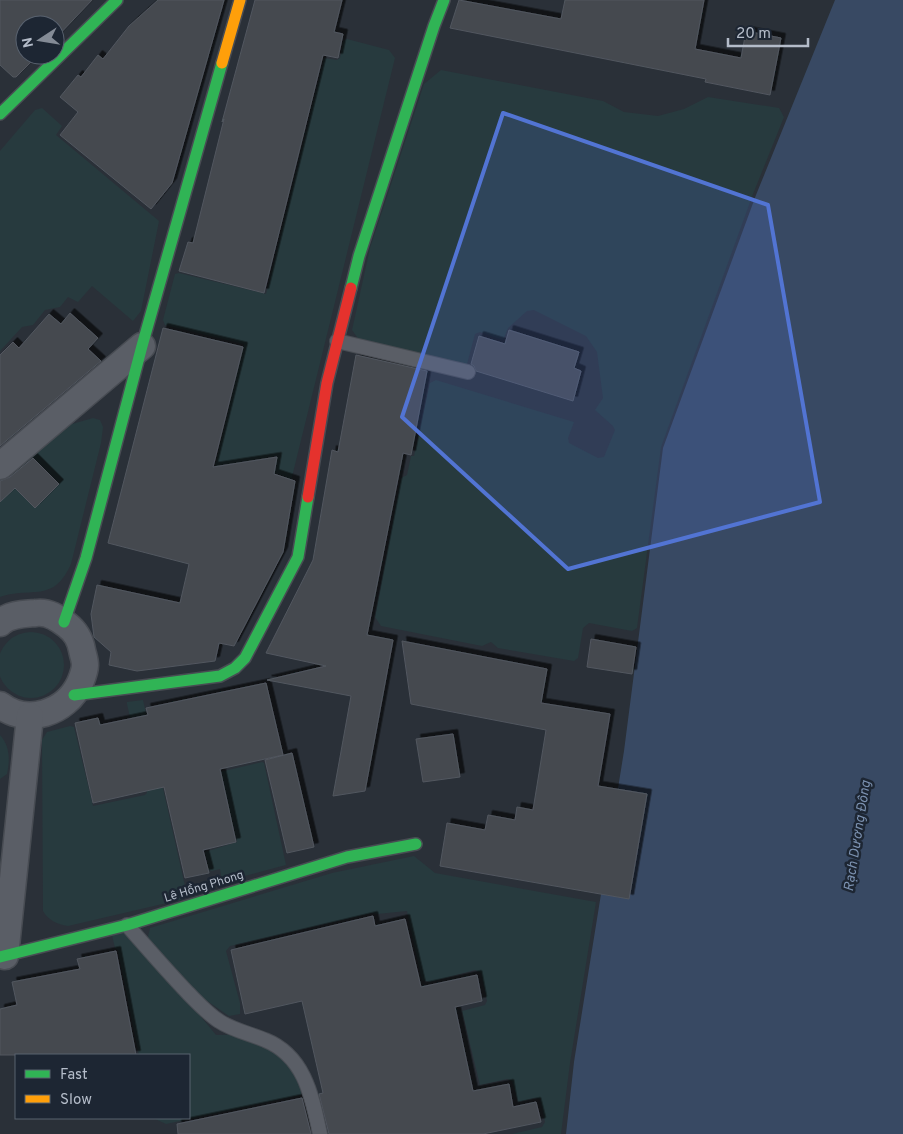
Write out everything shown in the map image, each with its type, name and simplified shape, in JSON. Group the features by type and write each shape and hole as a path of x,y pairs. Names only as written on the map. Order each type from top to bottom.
{"street":[{"path":"0,114 117,0"},
{"path":"64,622 86,558 142,346 240,0"},
{"path":"0,706 8,712 40,716 57,708 74,695 220,676 235,668 245,658 298,557 327,383 359,256 444,0"},
{"path":"0,466 142,346"},
{"path":"0,623 4,619 20,614 40,612 51,614 74,630 80,640 85,666 74,695"},
{"path":"3,956 30,716"},
{"name":"Lê Hồng Phong","path":"3,956 127,926 347,857 416,844"}],"lane":[{"path":"337,341 468,372"},
{"path":"127,926 171,975 220,1022 268,1041 286,1052 302,1071 312,1094 320,1134"}],"highlighted area":[{"path":"503,113 768,205 820,502 568,569 402,417"}],"green space":[{"path":"347,39 389,50 395,58 290,485 287,484 286,477 275,473 277,456 215,466 244,344 165,325 163,320 175,274 179,273 266,294 324,58 337,60 340,58 343,41"},
{"path":"441,70 603,101 624,112 658,116 684,109 708,97 779,108 784,117 753,194 661,447 637,628 632,631 589,623 583,628 578,658 574,661 498,648 491,642 482,646 381,626 375,617 401,478 407,475 411,456 414,456 430,383 436,380 574,422 568,438 569,443 598,458 604,457 615,430 595,410 603,398 597,352 586,336 534,310 527,311 508,328 503,340 480,332 475,334 467,364 464,367 362,344 352,330 370,248 424,84"},
{"path":"42,108 62,126 56,135 159,221 141,311 133,321 92,286 78,302 68,297 60,307 45,310 33,325 22,327 0,351 0,151 35,110"},
{"path":"93,418 100,420 103,427 101,443 71,564 57,584 49,589 0,597 0,481 72,424"},
{"path":"25,633 37,633 49,638 58,647 63,659 63,671 58,683 49,692 37,697 25,697 13,692 4,683 -1,671 -1,659 4,647 13,638"},
{"path":"143,700 185,886 184,899 68,926 57,923 51,920 43,911 42,740 47,732 70,726 74,727 93,806 145,795 147,793 127,704 127,702"},
{"path":"0,735 6,744 9,764 7,774 0,779"},
{"path":"264,763 286,865 222,882 220,869 209,870 205,852 237,842 224,785 211,774"},
{"path":"414,856 435,873 596,902 570,1063 561,1134 512,1134 542,1127 545,1122 540,1099 535,1098 518,1102 512,1081 507,1079 480,1085 462,1011 485,1005 487,1001 481,973 475,970 430,982 422,980 407,911 372,913 230,946 226,951 240,1003 240,1014 229,1016 197,994 147,941 150,928 332,873"},
{"path":"127,929 216,1035 239,1036 248,1039 270,1050 280,1058 296,1075 301,1095 190,1119 190,1054 139,1054 118,950 115,948 112,935"},
{"path":"155,1119 189,1119 166,1124"}],"water":[{"name":"Rạch Dương Đông","path":"835,0 903,0 903,1134 566,1134 574,1062 624,751 663,448 756,195"}],"building":[{"path":"0,0 92,0 65,28 65,15 15,15 15,65 28,65 16,77 13,77 0,65"},
{"path":"158,0 224,0 172,183 151,209 60,135 78,112 60,97 78,75 81,77 98,55 103,59 129,26"},
{"path":"255,0 342,0 334,32 343,34 338,58 323,55 264,293 179,271 188,242 193,243 224,119 222,122"},
{"path":"459,0 561,19 565,0 704,0 695,49 741,58 746,31 781,38 770,95 705,82 706,79 450,28"},
{"path":"70,313 98,338 88,349 101,361 0,446 0,355 13,342 19,348 49,314 61,324"},
{"path":"163,328 243,347 213,467 277,457 274,474 295,481 283,552 234,646 219,643 215,661 137,671 109,665 111,652 94,637 91,614 97,585 180,603 189,564 108,543"},
{"path":"509,330 579,352 574,368 581,371 573,401 476,371 471,364 479,336 505,344"},
{"path":"356,355 427,371 411,455 403,453 367,635 393,640 365,791 333,796 351,696 267,680 326,666 266,653 313,560 332,450 338,452"},
{"path":"33,458 59,484 35,508 15,488 0,502 0,481 10,477"},
{"path":"591,639 636,647 632,674 587,667"},
{"path":"402,641 547,669 541,703 610,714 598,786 647,794 629,899 440,866 447,823 485,830 488,815 515,820 517,807 533,810 546,730 411,704"},
{"path":"266,683 283,755 220,769 236,842 203,850 209,873 185,878 164,787 93,803 75,723 98,718 100,725 148,715 146,708"},
{"path":"453,734 460,777 423,782 416,739"},
{"path":"292,753 314,847 287,853 265,760"},
{"path":"373,916 375,926 405,919 421,987 477,975 482,1001 455,1007 473,1091 509,1084 513,1107 536,1102 541,1122 483,1134 329,1134 319,1094 323,1093 302,1001 245,1014 231,950"},
{"path":"116,951 136,1054 0,1055 0,1009 17,1005 12,982 80,969 77,959"},
{"path":"302,1098 311,1134 178,1134 177,1124"}],"traffic: fast":[{"path":"0,114 117,0"},
{"path":"351,288 359,256 444,0"},
{"path":"64,622 86,558 142,346 222,63"},
{"path":"74,695 220,676 235,668 245,658 298,557 308,497"},
{"path":"0,957 127,925 347,857 416,844"}],"traffic: slow":[{"path":"222,63 240,0"}],"traffic: jam":[{"path":"308,497 327,383 351,288"}]}
